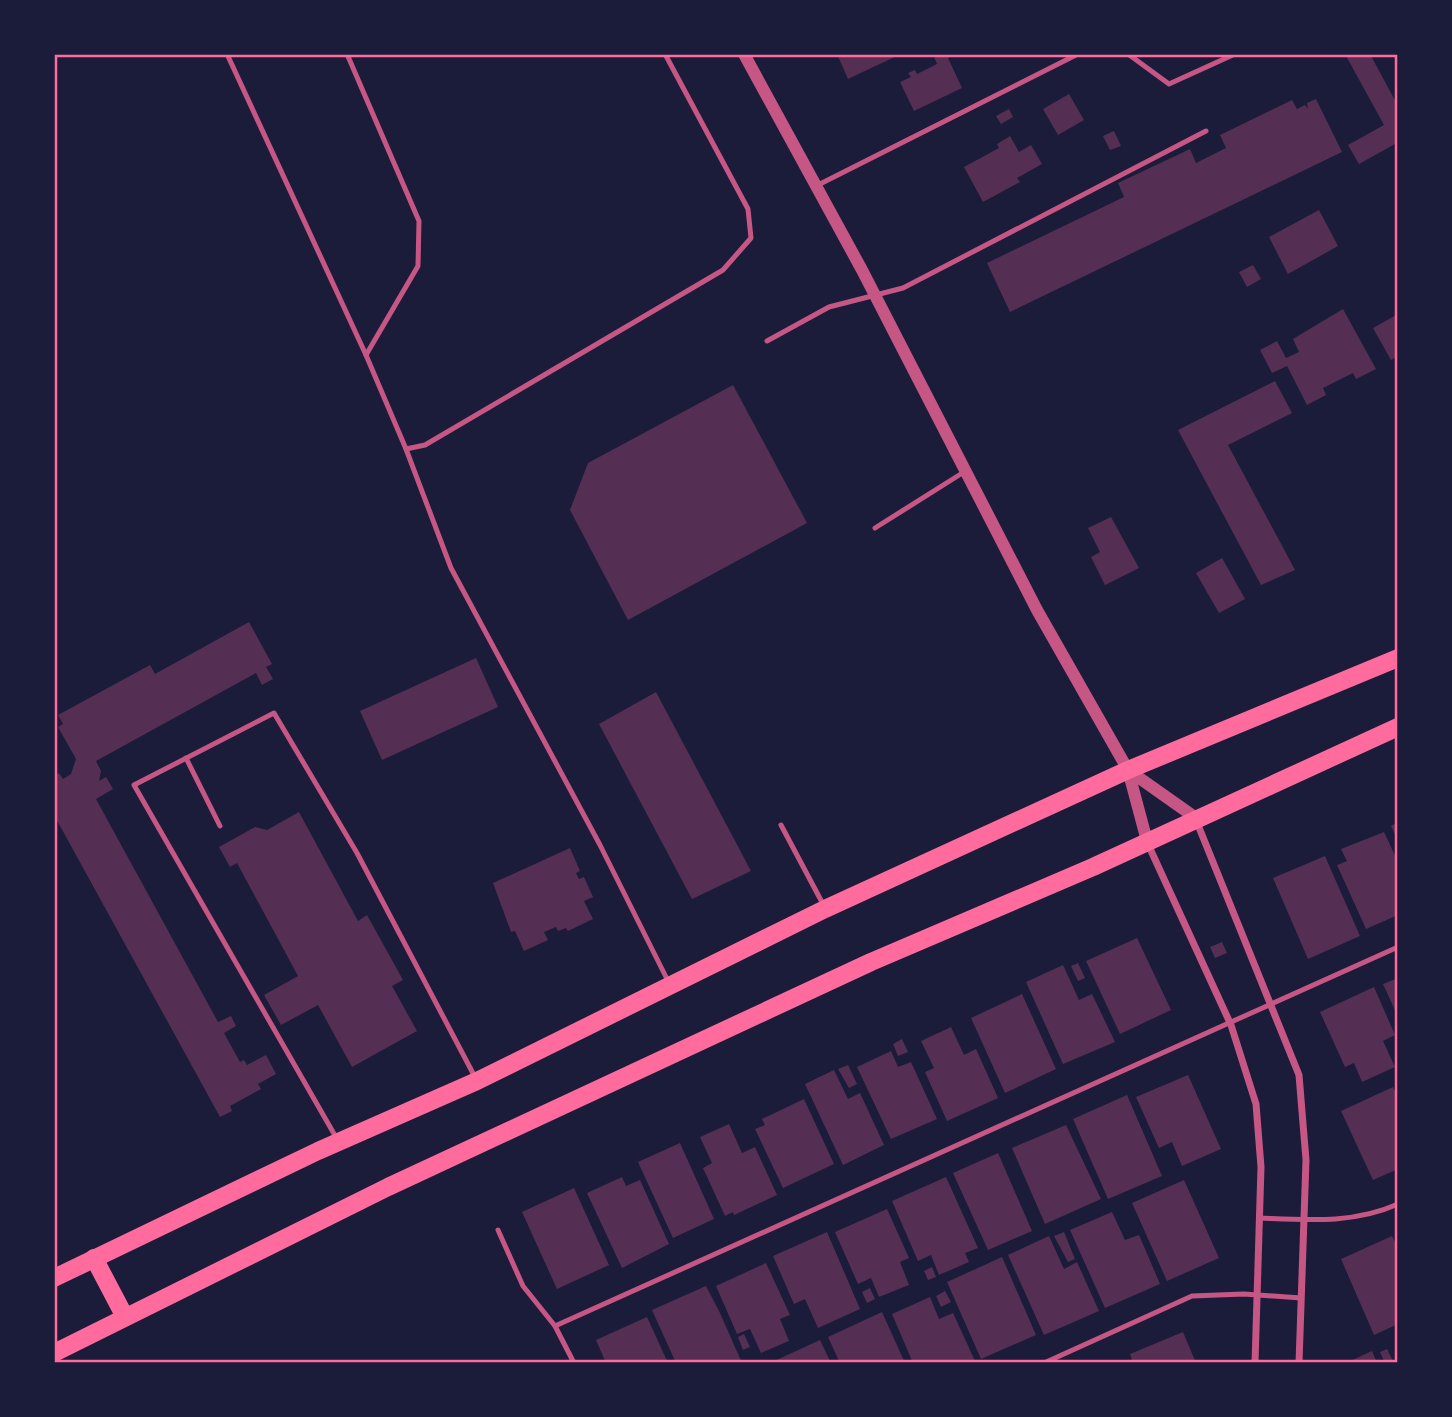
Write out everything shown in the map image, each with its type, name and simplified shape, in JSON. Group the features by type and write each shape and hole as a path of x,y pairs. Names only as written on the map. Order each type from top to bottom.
{"main road":[{"path":"54,1278 339,1142 477,1081 825,909 1128,770 1398,658"},
{"path":"54,1353 388,1187 846,973 1398,727"},
{"path":"94,1258 125,1317"}],"street":[{"path":"744,54 874,295 964,472 1103,729 1128,770 1147,841 1231,1025 1256,1104 1261,1167 1255,1363"},
{"path":"1128,770 1196,818 1299,1075 1306,1160 1299,1363"}],"lane":[{"path":"227,54 366,355 451,568 600,845 670,986"},
{"path":"347,54 419,221 418,266 366,355"},
{"path":"405,449 425,445 723,270 751,238 748,209 665,54"},
{"path":"816,186 1078,54"},
{"path":"1128,54 1169,84 1235,54"},
{"path":"767,341 829,307 903,288 1206,131"},
{"path":"875,528 964,472"},
{"path":"339,1142 134,785 274,713 357,853 477,1081"},
{"path":"186,758 220,826"},
{"path":"781,825 825,909"},
{"path":"555,1326 1201,1035 1231,1025 1398,947"},
{"path":"1260,1218 1340,1220 1374,1214 1398,1204"},
{"path":"498,1230 523,1286 555,1326 574,1363"},
{"path":"1044,1363 1192,1297 1301,1298"}],"building":[{"path":"837,54 901,54 848,79"},
{"path":"933,54 955,54 948,58 962,88 914,111 900,82 911,77 908,73 915,70 917,74 937,64"},
{"path":"1345,54 1370,54 1398,106 1398,150 1395,144 1359,164 1348,145 1384,125"},
{"path":"1069,94 1084,120 1058,135 1043,109"},
{"path":"1316,99 1342,152 1010,312 987,263 1124,197 1118,183 1190,149 1196,163 1226,148 1220,135 1292,100 1297,109 1305,105 1308,109 1307,103"},
{"path":"1009,109 1013,117 1001,124 996,116"},
{"path":"1114,131 1121,146 1110,150 1103,136"},
{"path":"1010,136 1019,152 1031,145 1042,164 1017,178 1020,182 983,202 964,167 999,148 997,144"},
{"path":"1319,210 1338,246 1288,274 1269,237"},
{"path":"1253,265 1261,279 1247,287 1239,272"},
{"path":"1343,309 1376,369 1356,379 1353,373 1323,388 1326,395 1307,405 1287,366 1272,373 1260,350 1277,341 1286,358 1299,352 1293,339"},
{"path":"1398,314 1398,356 1391,360 1373,328"},
{"path":"1275,381 1292,413 1228,445 1295,570 1261,585 1178,430"},
{"path":"733,385 807,523 628,620 570,510 588,463"},
{"path":"1111,517 1139,568 1105,585 1091,557 1100,552 1088,528"},
{"path":"1222,558 1245,599 1219,613 1196,573"},
{"path":"249,622 272,664 266,667 273,679 262,685 256,673 96,761 101,771 99,781 106,777 113,789 96,799 218,1022 231,1016 236,1026 224,1033 240,1062 244,1060 247,1065 266,1055 276,1074 258,1084 261,1089 230,1106 232,1111 220,1117 54,815 54,776 59,773 63,779 71,774 76,759 58,727 63,724 58,715 150,665 155,674"},
{"path":"476,658 498,707 382,760 360,711"},
{"path":"656,692 751,871 692,899 599,724"},
{"path":"299,812 358,921 367,915 403,980 392,986 417,1031 352,1067 318,1005 281,1025 264,995 298,976 237,863 230,867 219,847 255,827 267,830"},
{"path":"1398,822 1398,841 1391,826"},
{"path":"1384,832 1398,862 1398,915 1366,929 1337,865 1347,861 1341,849"},
{"path":"570,848 580,871 576,873 579,879 584,877 593,897 584,901 593,919 568,931 566,928 558,931 556,927 544,932 548,940 524,951 515,931 511,932 493,883"},
{"path":"1325,856 1360,936 1308,959 1273,878"},
{"path":"1137,938 1171,1010 1120,1034 1086,961"},
{"path":"1222,942 1227,953 1215,958 1210,947"},
{"path":"1078,963 1085,978 1078,981 1071,966"},
{"path":"1063,965 1079,1000 1092,994 1115,1042 1063,1064 1026,982"},
{"path":"1398,978 1398,1017 1383,984"},
{"path":"1374,987 1395,1035 1383,1041 1395,1067 1362,1082 1354,1063 1345,1067 1320,1012"},
{"path":"1022,994 1056,1069 1005,1093 971,1018"},
{"path":"951,1027 964,1055 976,1049 998,1098 947,1121 925,1072 934,1068 921,1041"},
{"path":"902,1039 908,1052 898,1056 893,1044"},
{"path":"891,1051 898,1067 911,1062 937,1119 891,1139 857,1067"},
{"path":"848,1065 857,1084 849,1088 838,1069"},
{"path":"834,1070 848,1099 860,1093 884,1145 843,1165 805,1084"},
{"path":"1188,1075 1221,1149 1182,1166 1172,1142 1159,1148 1136,1097"},
{"path":"1393,1087 1398,1098 1398,1169 1373,1180 1341,1111"},
{"path":"1127,1095 1162,1176 1108,1199 1073,1119"},
{"path":"804,1099 834,1164 783,1188 755,1129 765,1125 762,1119"},
{"path":"729,1124 742,1153 755,1147 777,1195 734,1215 733,1212 725,1216 703,1168 712,1163 700,1137"},
{"path":"1066,1125 1101,1199 1045,1224 1012,1148"},
{"path":"680,1143 714,1219 673,1238 638,1162"},
{"path":"998,1153 1032,1231 988,1250 953,1173"},
{"path":"622,1177 626,1186 640,1180 669,1244 622,1268 587,1193"},
{"path":"946,1177 978,1248 965,1253 969,1262 939,1275 931,1255 918,1261 892,1201"},
{"path":"1184,1180 1219,1258 1167,1281 1132,1203"},
{"path":"574,1188 609,1265 557,1289 522,1212"},
{"path":"887,1209 909,1258 900,1262 909,1285 879,1297 871,1278 858,1284 835,1232"},
{"path":"1112,1212 1125,1240 1139,1235 1160,1284 1105,1308 1070,1230"},
{"path":"827,1232 860,1309 818,1328 805,1299 794,1304 773,1256"},
{"path":"1064,1232 1075,1259 1068,1262 1054,1236"},
{"path":"1049,1236 1064,1269 1077,1262 1099,1311 1044,1335 1008,1255"},
{"path":"1392,1236 1398,1248 1398,1324 1374,1335 1341,1259"},
{"path":"1002,1257 1036,1335 981,1359 947,1282"},
{"path":"766,1263 790,1315 780,1319 789,1341 761,1353 750,1329 737,1334 716,1286"},
{"path":"932,1267 936,1277 928,1280 924,1271"},
{"path":"706,1286 742,1363 676,1363 652,1310"},
{"path":"870,1288 875,1299 867,1303 862,1292"},
{"path":"945,1291 951,1302 941,1307 936,1296"},
{"path":"930,1297 939,1319 953,1313 976,1363 913,1363 892,1314"},
{"path":"882,1312 905,1363 840,1363 828,1337"},
{"path":"647,1317 668,1363 606,1363 596,1340"},
{"path":"1183,1332 1196,1363 1133,1363 1130,1354"},
{"path":"744,1334 750,1347 743,1350 738,1337"},
{"path":"820,1340 831,1363 770,1363"},
{"path":"1387,1349 1393,1361 1390,1363 1385,1363 1380,1352"},
{"path":"1372,1351 1377,1363 1346,1363"}]}
